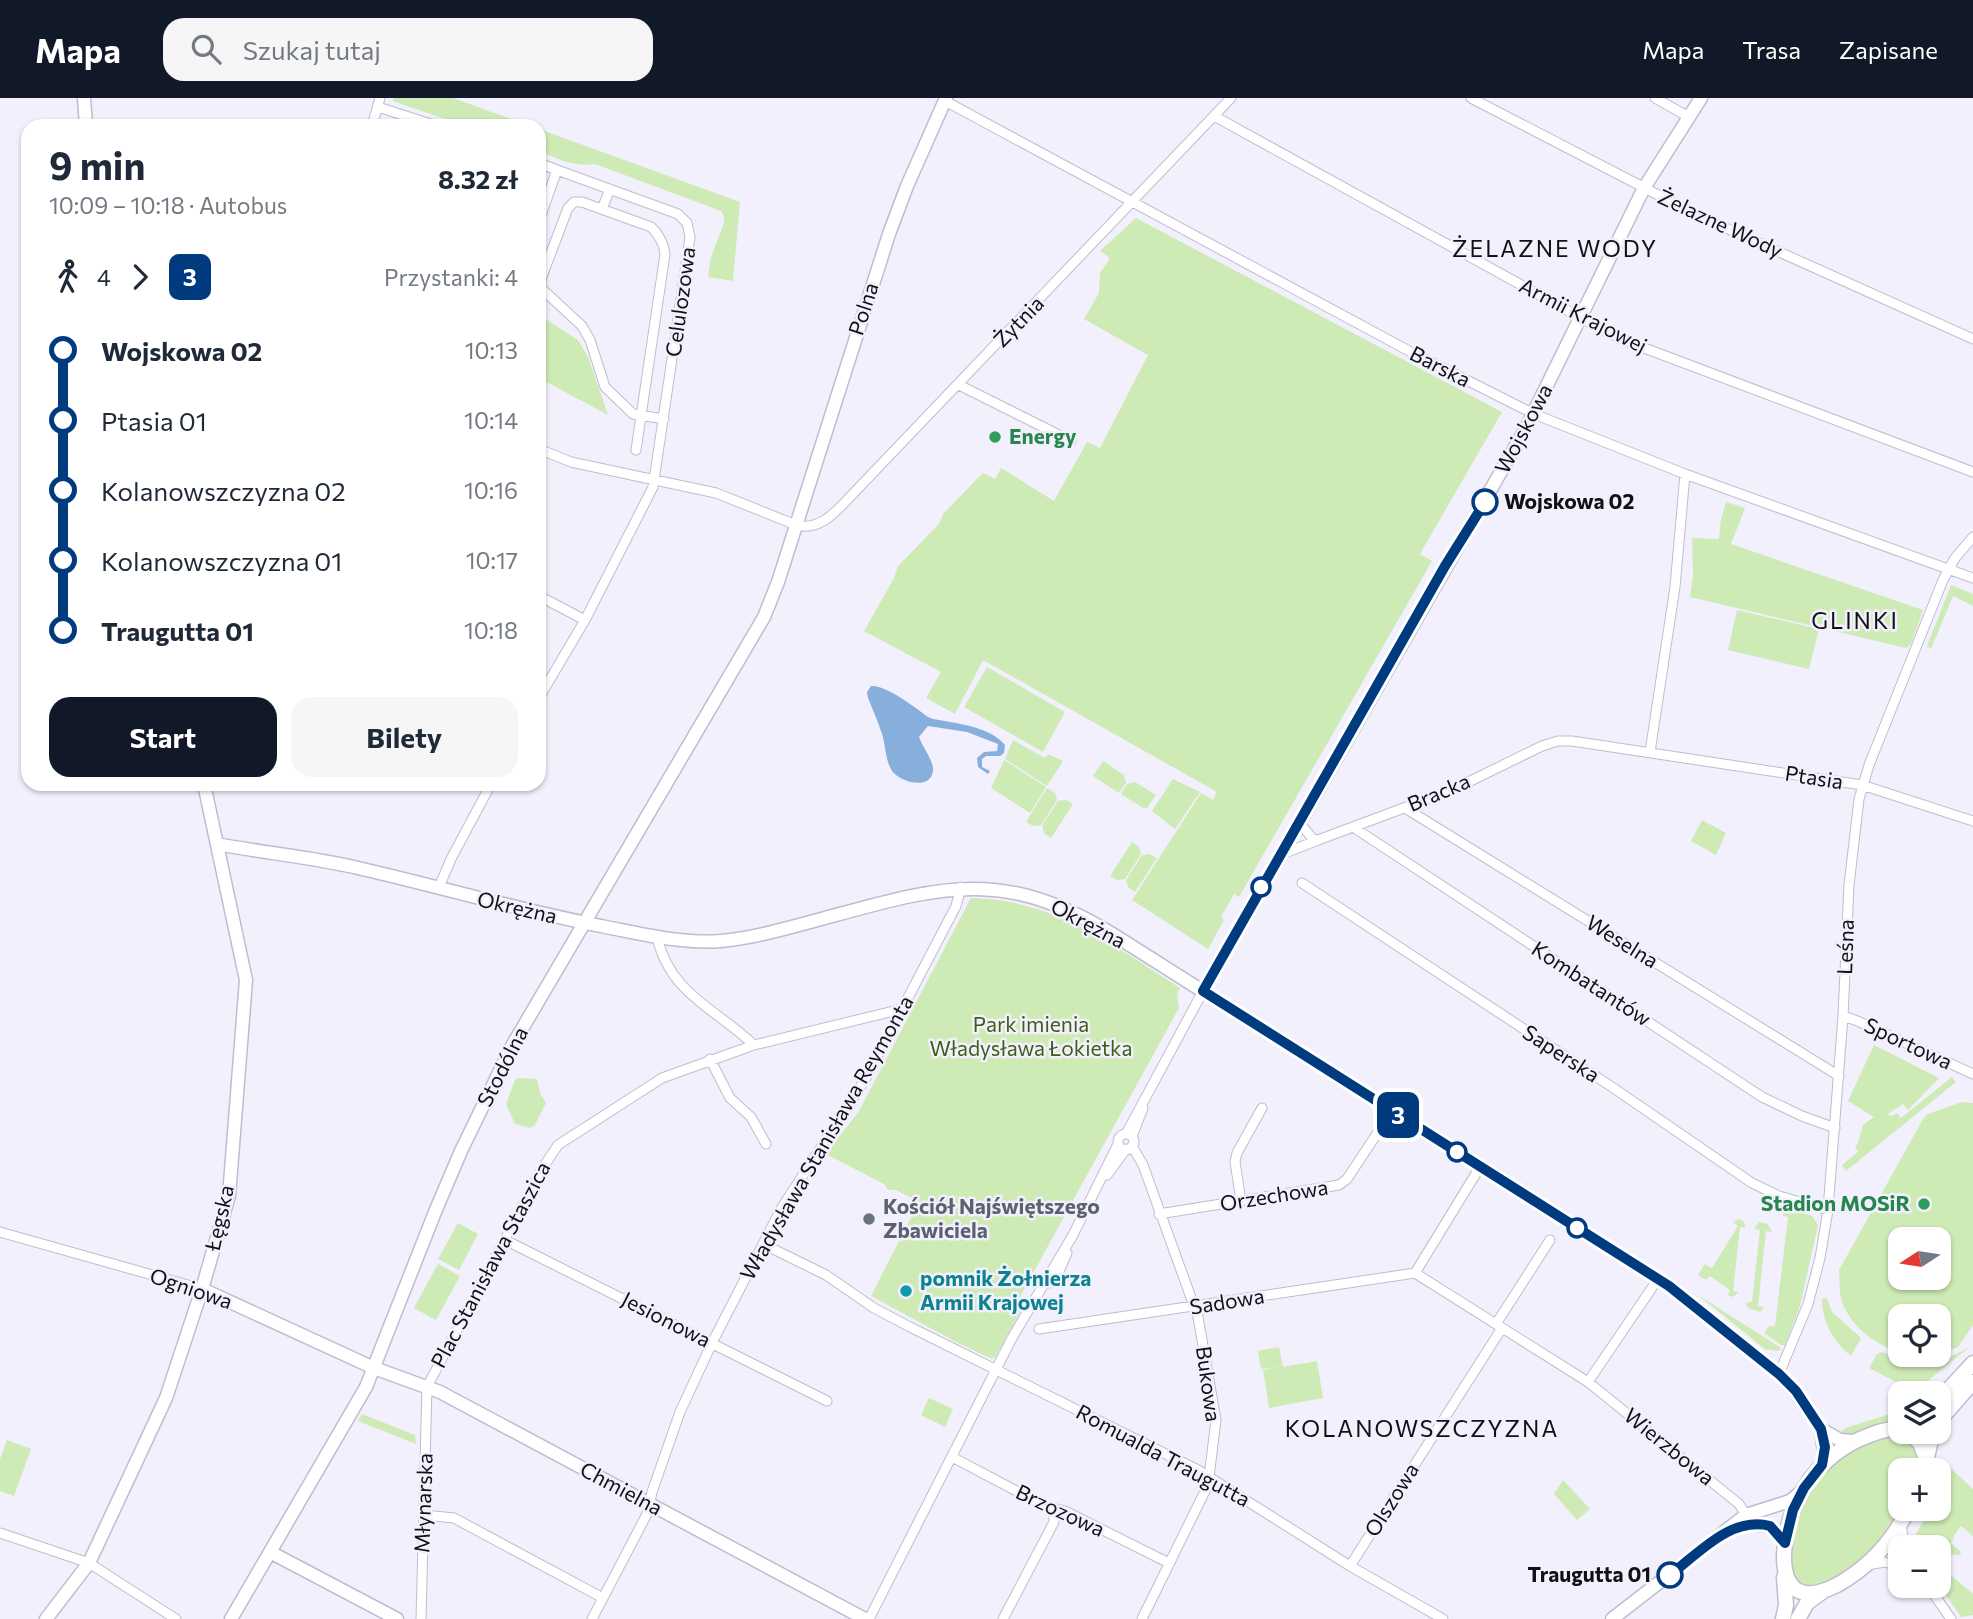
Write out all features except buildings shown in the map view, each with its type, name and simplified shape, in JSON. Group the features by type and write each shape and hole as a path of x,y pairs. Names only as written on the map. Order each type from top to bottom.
{"main road":[{"path":"1951,1387 1973,1363"},
{"path":"1951,1407 1973,1382"},
{"path":"1783,1619 1786,1605 1785,1543 1793,1510 1804,1488 1832,1455 1854,1441 1888,1430"},
{"path":"1798,1619 1807,1603 1863,1567 1888,1542 1902,1521"},
{"path":"1784,1572 1793,1589 1805,1594 1822,1592"}],"street":[{"path":"84,98 86,119"},
{"name":"Żytnia","path":"796,525 816,526 840,508 1135,202 1231,98"},
{"name":"Żelazne Wody","path":"1471,98 1697,215 1973,339"},
{"path":"1656,98 1689,117"},
{"name":"Wojskowa","path":"1203,991 1534,414 1644,188 1701,98"},
{"name":"Barska","path":"942,99 1411,352 1534,414 1685,474 1973,578"},
{"name":"Polna","path":"796,525 887,240 942,99"},
{"path":"379,103 419,119"},
{"name":"Armii Krajowej","path":"1214,116 1632,343 1973,472"},
{"name":"Celulozowa","path":"546,166 678,214 687,223 690,231 651,493 585,620 546,686"},
{"path":"546,201 557,170"},
{"path":"603,209 610,189"},
{"path":"546,267 570,205 579,201 651,227 657,233 665,250 636,450"},
{"path":"546,294 585,331 606,389 631,412 664,419"},
{"path":"959,384 1071,441"},
{"path":"546,452 571,462 716,494 796,525"},
{"path":"1650,752 1674,595 1685,474"},
{"name":"Stodólna","path":"231,1619 356,1407 466,1140 512,1046 764,617 796,525"},
{"name":"Leśna","path":"1779,1374 1808,1304 1820,1258 1828,1210 1843,1016 1849,885 1862,785 1949,568 1973,537"},
{"path":"546,600 585,620"},
{"name":"Ptasia","path":"1558,741 1650,752 1862,785 1973,821"},
{"name":"Bracka","path":"1279,856 1452,790 1558,741"},
{"name":"Łęgska","path":"46,1619 89,1563 170,1386 229,1196 245,972 206,791"},
{"path":"438,889 487,791"},
{"name":"Weselna","path":"1405,808 1839,1076"},
{"path":"1299,822 1312,838 1318,839"},
{"name":"Kombatantów","path":"1353,827 1762,1097 1835,1128"},
{"name":"Okrężna","path":"217,844 350,866 584,923 657,937 709,941 753,937 899,898 961,887 1009,891 1066,908 1203,991 1658,1279 1779,1374 1796,1391 1821,1429"},
{"name":"Saperska","path":"1301,883 1612,1087 1752,1183 1779,1196 1828,1210"},
{"name":"Władysława Stanisława Reymonta","path":"592,1619 648,1512 660,1466 681,1407 712,1343 781,1209 858,1094 959,899 961,887"},
{"path":"657,937 662,956 683,989 754,1045"},
{"path":"867,1619 1012,1338 1101,1182 1127,1142 1145,1099 1203,991"},
{"path":"766,1144 751,1117 730,1098 710,1059 754,1045 902,1009"},
{"name":"Sportowa","path":"1843,1016 1973,1074"},
{"name":"Plac Stanisława Staszica","path":"427,1387 546,1161 558,1145 651,1083 710,1059"},
{"path":"1241,1201 1235,1162 1237,1153 1262,1108"},
{"name":"Orzechowa","path":"1159,1214 1339,1185 1347,1180 1392,1111"},
{"name":"Bukowa","path":"1127,1142 1139,1156 1195,1306 1215,1410 1210,1477 1204,1495 1142,1619"},
{"path":"1415,1273 1480,1167"},
{"name":"Ogniowa","path":"0,1232 202,1289 374,1368"},
{"name":"Jesionowa","path":"505,1240 827,1401"},
{"name":"Olszowa","path":"1350,1566 1550,1240"},
{"name":"Romualda Traugutta","path":"763,1244 826,1275 874,1308 1210,1477 1350,1566 1443,1619"},
{"name":"Sadowa","path":"1039,1329 1415,1273"},
{"name":"Wierzbowa","path":"1415,1273 1588,1382 1739,1503 1746,1515"},
{"path":"1588,1382 1658,1279"},
{"name":"Chmielna","path":"374,1368 427,1387 867,1619"},
{"name":"Młynarska","path":"421,1619 427,1387"},
{"path":"1821,1429 1840,1440 1854,1441"},
{"path":"1821,1429 1825,1447 1822,1465"},
{"name":"Brzozowa","path":"952,1457 1049,1507 1065,1511 1169,1563"},
{"path":"1612,1619 1746,1515 1790,1501 1804,1488"},
{"path":"1003,1619 1055,1522 1049,1507"},
{"path":"424,1515 454,1518 603,1598"},
{"path":"1729,1529 1744,1524 1769,1526 1776,1530 1785,1543"},
{"path":"1901,1524 1903,1535"},
{"path":"0,1533 89,1563 176,1619"},
{"path":"270,1552 397,1619"},
{"path":"1863,1567 1888,1563"},
{"path":"1936,1598 1951,1619"}],"green space":[{"path":"393,98 453,98 511,119 445,119 393,101"},
{"path":"546,132 740,202 733,281 708,277 711,257 724,223 721,211 595,164 573,163 546,154"},
{"path":"1136,218 1502,412 1420,554 1432,561 1239,897 1234,894 1208,949 1132,900 1201,793 1213,800 1217,792 983,660 955,714 926,698 941,672 864,631 898,566 983,473 995,479 1001,468 1054,501 1087,442 1100,448 1148,355 1084,319 1099,293 1100,273 1110,258 1100,251"},
{"path":"546,319 578,340 588,357 608,415 546,382"},
{"path":"1726,502 1745,508 1731,544 1923,610 1911,644 1906,648 1690,597 1693,574 1692,538 1719,539"},
{"path":"1951,585 1973,594 1973,606 1953,596 1931,649 1927,646"},
{"path":"1737,610 1819,629 1809,669 1728,650"},
{"path":"987,667 1065,712 1043,752 964,707"},
{"path":"1013,740 1045,758 1048,754 1063,761 1047,786 1005,759"},
{"path":"1004,760 1046,787 1030,813 991,788"},
{"path":"1103,761 1124,775 1126,783 1119,793 1093,776"},
{"path":"1173,779 1200,792 1175,829 1152,811"},
{"path":"1135,782 1156,795 1147,808 1121,794 1127,784"},
{"path":"1047,788 1055,793 1057,800 1041,825 1033,826 1026,822"},
{"path":"1066,800 1073,804 1051,838 1044,833 1042,825 1058,801"},
{"path":"1702,820 1726,833 1716,855 1691,841"},
{"path":"1132,842 1139,847 1141,854 1125,879 1117,880 1110,876"},
{"path":"1149,854 1157,858 1135,892 1128,887 1126,880 1142,855"},
{"name":"Park imienia Władysława Łokietka","path":"971,898 1030,907 1056,916 1107,941 1180,988 1177,994 1179,1008 1021,1295 1020,1312 992,1359 871,1296 919,1202 896,1190 888,1190 884,1184 826,1154 859,1111"},
{"path":"1874,1045 1939,1078 1908,1110 1903,1104 1886,1115 1893,1116 1897,1113 1901,1118 1952,1077 1956,1082 1846,1171 1842,1165 1858,1152 1855,1146 1863,1125 1874,1117 1848,1101"},
{"path":"537,1079 540,1093 546,1103 535,1125 530,1128 515,1124 506,1104 515,1080"},
{"name":"Stadion MOSiR","path":"1962,1102 1973,1103 1973,1325 1958,1347 1951,1350 1951,1304 1888,1304 1888,1348 1872,1339 1856,1325 1841,1298 1839,1270 1928,1114"},
{"path":"1785,1202 1808,1209 1806,1214 1812,1216 1818,1225 1800,1306 1785,1345 1781,1345 1764,1333 1769,1326 1775,1326 1788,1217 1783,1216"},
{"path":"1739,1219 1746,1227 1740,1227 1733,1291 1739,1292 1733,1297 1728,1295 1730,1290 1710,1276 1706,1280 1698,1275 1705,1264 1712,1268 1738,1226 1733,1222"},
{"path":"1759,1222 1768,1224 1772,1232 1766,1231 1758,1306 1764,1307 1760,1312 1748,1308 1746,1303 1752,1302 1760,1230 1754,1229"},
{"path":"458,1223 478,1234 459,1270 438,1259"},
{"path":"438,1264 460,1276 436,1320 414,1308"},
{"path":"1698,1295 1781,1348 1779,1351 1765,1349"},
{"path":"1827,1298 1832,1312 1861,1338 1851,1356 1839,1344 1826,1323 1822,1299"},
{"path":"1973,1344 1951,1362 1951,1356"},
{"path":"1279,1347 1283,1367 1317,1361 1323,1398 1269,1408 1263,1370 1278,1367 1261,1369 1258,1351"},
{"path":"1882,1352 1888,1354 1888,1367 1945,1367 1928,1381 1894,1381 1869,1368 1877,1354"},
{"path":"929,1398 953,1409 945,1427 921,1415"},
{"path":"362,1414 415,1435 416,1444 358,1421"},
{"path":"1888,1415 1888,1424 1861,1432 1837,1434 1848,1427"},
{"path":"1888,1437 1888,1444 1912,1444 1919,1458 1888,1458 1888,1521 1894,1521 1867,1554 1820,1588 1798,1584 1790,1570 1790,1546 1796,1522 1812,1489 1823,1474 1850,1451"},
{"path":"7,1440 31,1449 14,1496 0,1491 0,1459"},
{"path":"1951,1469 1973,1489 1973,1536 1961,1526 1951,1543 1951,1535 1915,1535 1923,1521 1951,1521"},
{"path":"1563,1480 1590,1509 1577,1520 1554,1494"},
{"path":"1951,1543 1961,1552 1960,1555 1951,1554"},
{"path":"1951,1574 1973,1594 1973,1615 1961,1617 1948,1598 1951,1598"}],"water":[{"path":"871,686 892,693 929,718 974,727 991,734 1005,745 1004,753 982,759 982,767 990,771 988,774 978,767 977,758 984,752 997,751 998,744 967,732 928,726 919,737 932,763 931,777 921,783 901,778 892,771 888,762 882,734 868,698 867,692"}],"bus line":[{"name":"3","path":"1485,502 1445,566 1203,991 1669,1286 1779,1374 1796,1391 1821,1429 1825,1451 1822,1465 1796,1502 1785,1543 1770,1526 1744,1524 1729,1529 1670,1575"}],"place":[{"name":"Energy","path":"995,437"},
{"name":"Wojskowa 02","path":"1485,502"},
{"name":"Stadion MOSiR","path":"1924,1204"},
{"name":"Kościół Najświętszego Zbawiciela","path":"869,1219"},
{"name":"pomnik Żołnierza Armii Krajowej","path":"906,1291"},
{"name":"Traugutta 01","path":"1670,1575"}],"district":[{"name":"ŻELAZNE WODY","path":"1555,249"},
{"name":"GLINKI","path":"1855,621"},
{"name":"KOLANOWSZCZYZNA","path":"1422,1429"}]}
